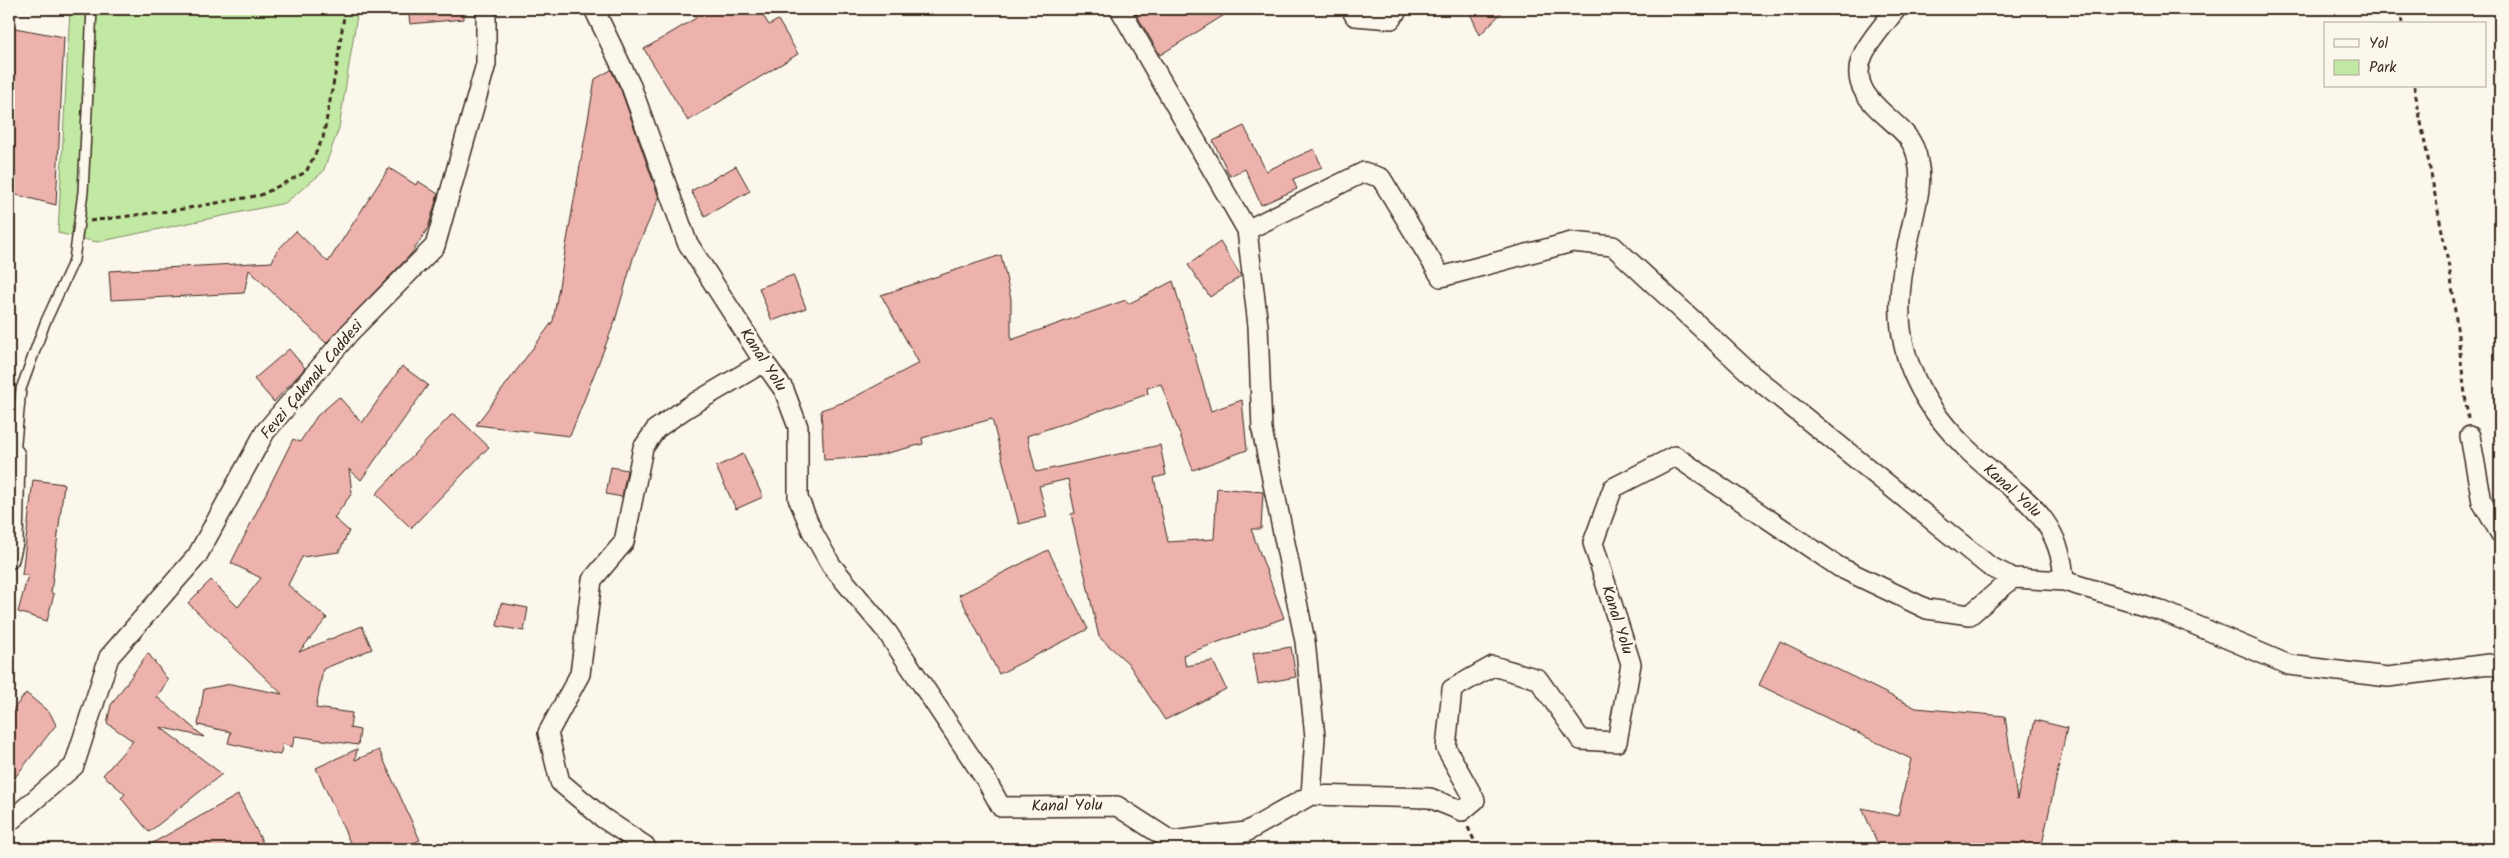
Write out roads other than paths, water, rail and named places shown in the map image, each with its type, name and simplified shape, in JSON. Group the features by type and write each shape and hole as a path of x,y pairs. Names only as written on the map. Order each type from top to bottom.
{"street":[{"name":"Fevzi Çakmak Caddesi","path":"9,822 74,766 109,657 197,556 265,432 350,332 435,246 486,64 486,9"},
{"name":"Kanal Yolu","path":"594,9 631,86 687,242 784,390 798,427 798,498 812,531 831,565 892,640 986,780 1001,807 1117,806 1171,841 1246,832 1311,795 1430,798 1462,811 1474,800 1446,748 1452,689 1493,666 1538,679 1581,740 1617,742 1631,664 1593,543 1613,488 1675,456 1839,567 1927,609 1970,615 2013,578"},
{"path":"1120,9 1247,230 1258,326 1262,430 1305,642 1315,737 1311,795"},
{"path":"1351,9 1355,16 1391,19 1398,9"},
{"name":"Kanal Yolu","path":"1896,9 1863,54 1860,76 1864,91 1871,104 1906,135 1918,160 1920,188 1899,291 1901,335 1907,359 1930,405 1949,430 1968,451 2034,506 2044,518 2059,547 2063,560 2064,581"},
{"path":"1247,230 1364,172 1380,178 1441,277 1572,242 1613,246 1752,375 1989,566 2013,578 2064,581 2160,610 2289,665 2388,676 2489,664 2500,668"},
{"path":"647,849 603,818 560,782 548,733 580,674 592,580 624,542 643,448 656,429 688,407 764,362"},
{"path":"2470,436 2482,502 2500,533"},
{"path":"9,559 13,543 12,458"}],"lane":[{"path":"12,458 21,389 45,323 74,260 83,192 92,9"}]}
